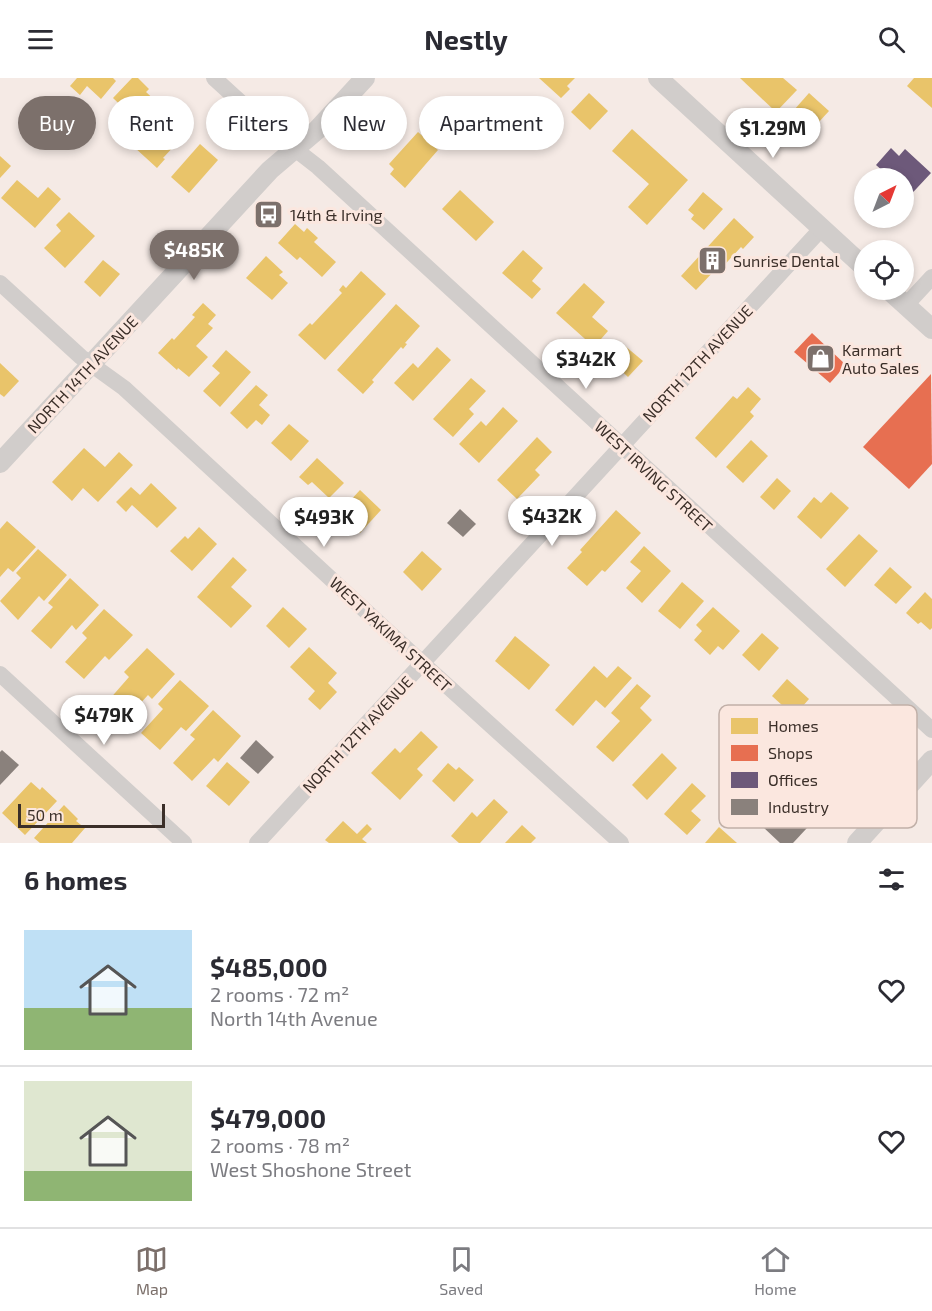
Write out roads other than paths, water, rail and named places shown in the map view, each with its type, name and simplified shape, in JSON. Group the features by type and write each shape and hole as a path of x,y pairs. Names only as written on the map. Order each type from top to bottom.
{"street":[{"name":"WEST IRVING STREET","path":"214,78 234,96"},
{"name":"NORTH 14TH AVENUE","path":"309,137 365,78"},
{"path":"658,78 854,258"},
{"name":"NORTH 14TH AVENUE","path":"0,463 270,170 293,150"},
{"name":"WEST IRVING STREET","path":"295,150 318,167 905,705"},
{"name":"NORTH 12TH AVENUE","path":"257,843 822,228"},
{"path":"906,305 932,277"},
{"name":"WEST YAKIMA STREET","path":"0,283 91,364 124,388 621,843"},
{"path":"900,300 932,329"},
{"path":"0,674 184,843"},
{"name":"WEST IRVING STREET","path":"917,716 932,730"},
{"path":"917,777 932,760"},
{"path":"857,843 871,828"}],"place":[{"name":"14th & Irving","path":"269,214"},
{"name":"Sunrise Dental","path":"712,260"},
{"name":"Karmart Auto Sales","path":"821,358"}]}
